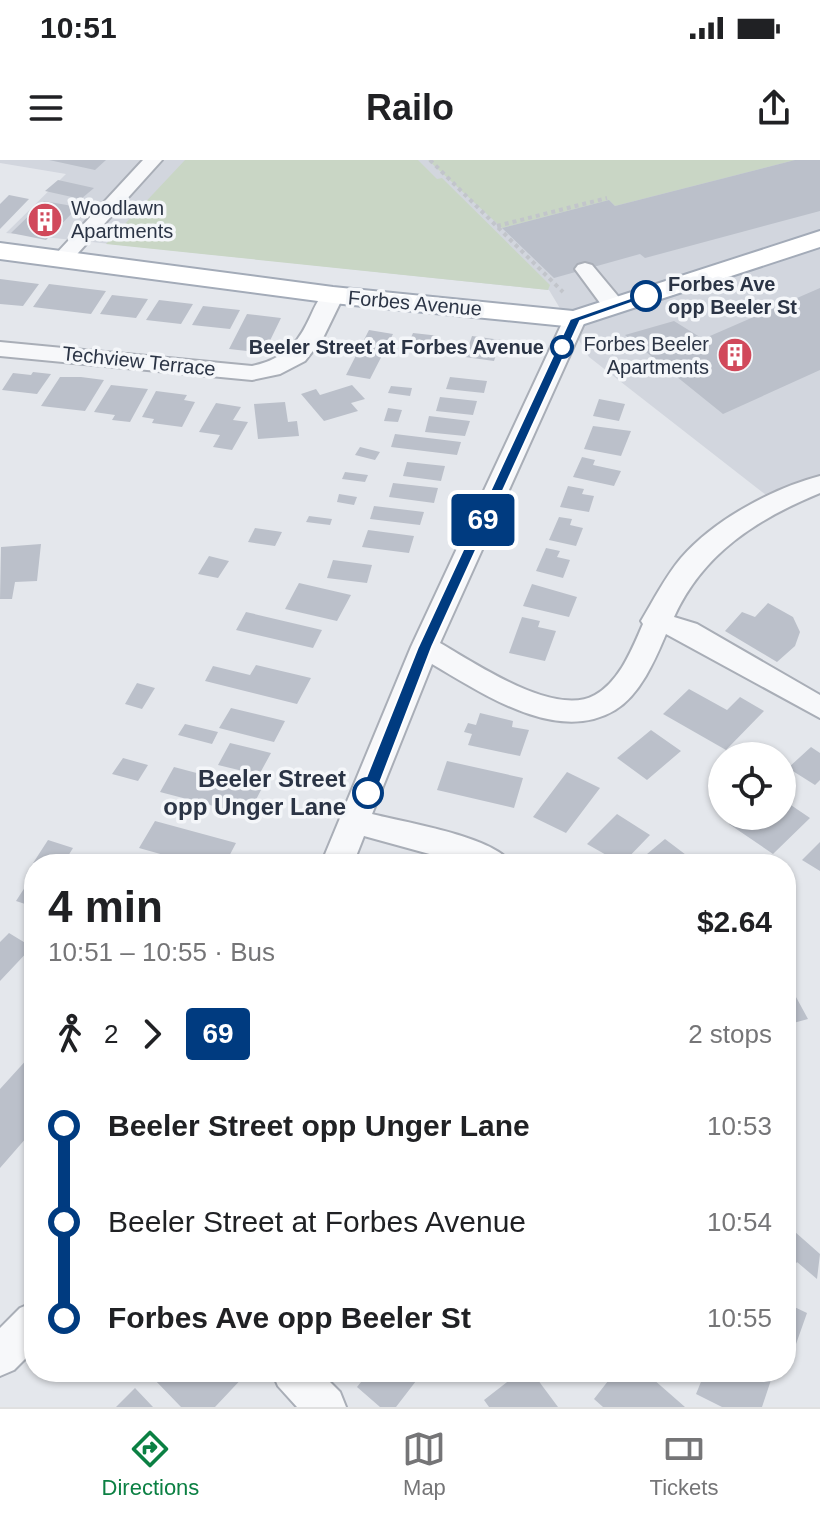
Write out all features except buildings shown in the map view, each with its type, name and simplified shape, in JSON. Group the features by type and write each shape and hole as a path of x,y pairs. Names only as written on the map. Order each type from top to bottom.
{"main road":[{"name":"Forbes Avenue","path":"0,251 333,295 575,319 820,239"}],"street":[{"path":"62,259 153,160"},
{"path":"585,269 614,306"},
{"name":"Techview Terrace","path":"0,349 252,373 275,369 306,351 333,295"},
{"path":"342,854 425,647 575,319"},
{"path":"425,647 527,701 558,710 589,711 621,693 633,675 655,621 688,566 719,537 775,502 820,484"},
{"path":"655,621 687,631 820,708"},
{"path":"356,822 475,854"},
{"path":"0,1356 24,1332"},
{"path":"301,1382 325,1407"}],"path":[{"path":"430,160 563,292"},
{"path":"497,226 607,198"}],"shaded area":[{"path":"0,160 820,160 820,484 775,502 589,357 549,290 6,233 66,174 0,163"}],"green space":[{"path":"185,160 418,160 437,179 442,178 550,285 548,290 106,244"},
{"path":"428,160 795,160 615,206 609,200 502,228"}],"bus line":[{"name":"69","path":"368,793 425,647 575,319 646,296"}],"place":[{"name":"Woodlawn Apartments","path":"45,220"},
{"name":"Forbes Ave opp Beeler St","path":"646,296"},
{"name":"Beeler Street at Forbes Avenue","path":"562,347"},
{"name":"Forbes Beeler Apartments","path":"735,355"},
{"name":"Beeler Street opp Unger Lane","path":"368,793"}]}
